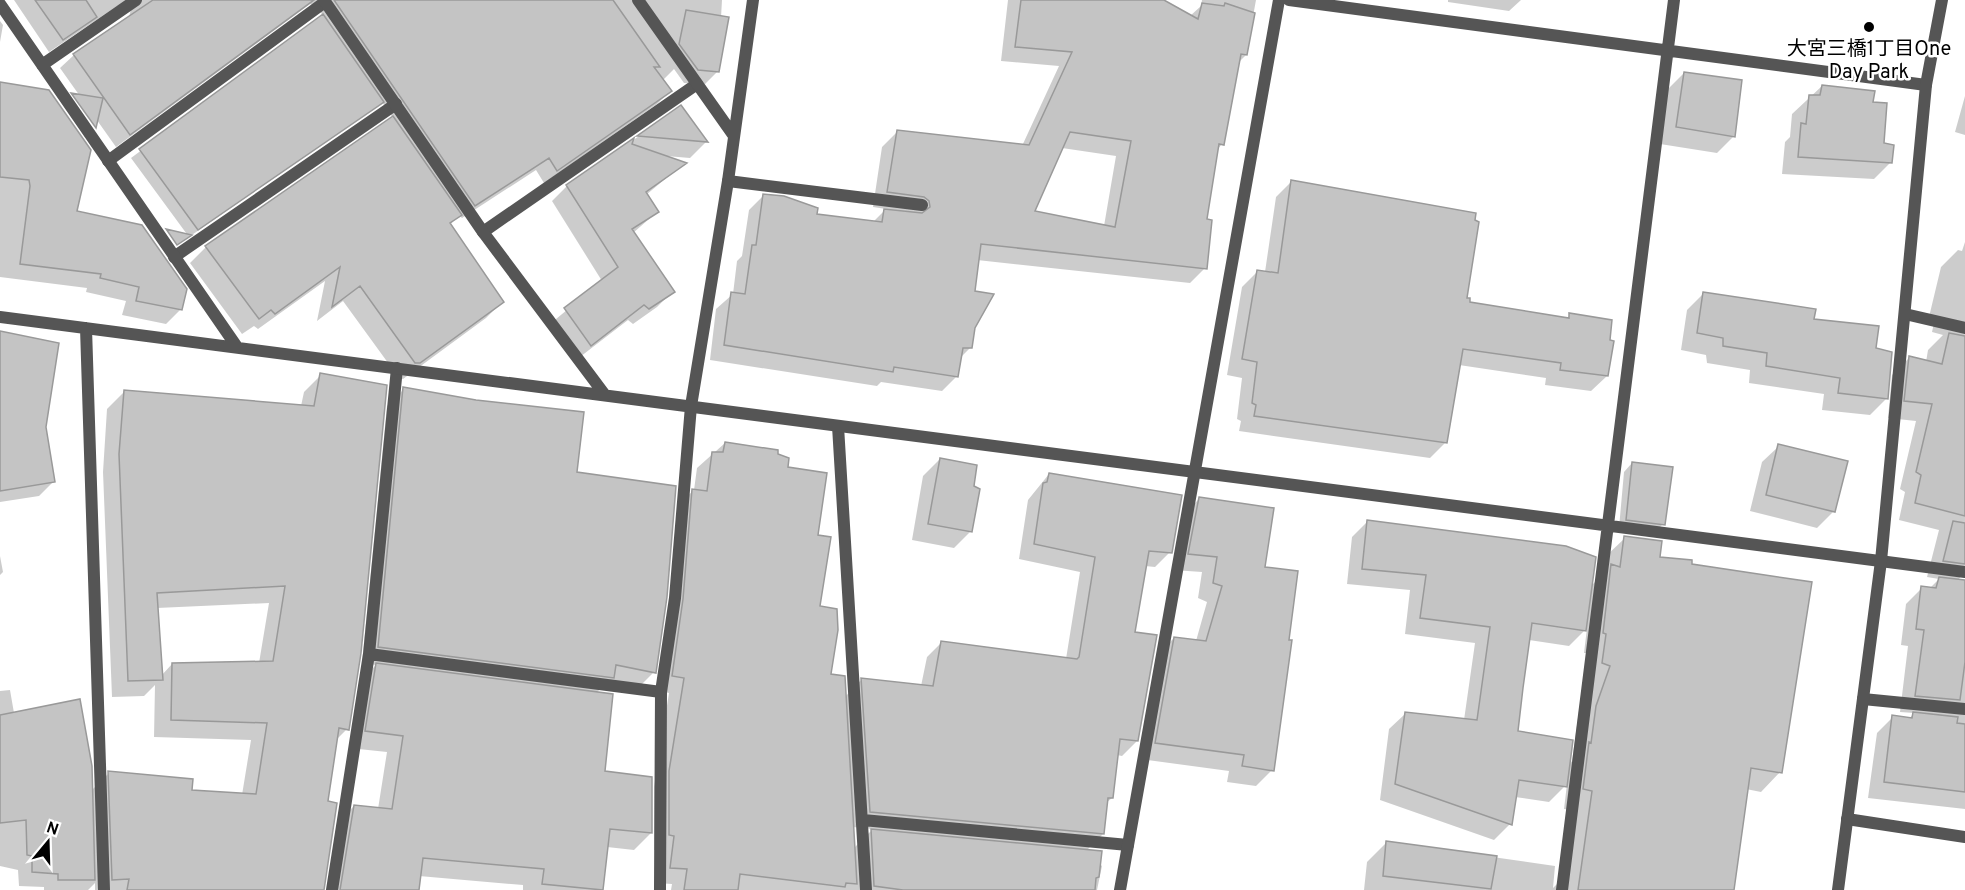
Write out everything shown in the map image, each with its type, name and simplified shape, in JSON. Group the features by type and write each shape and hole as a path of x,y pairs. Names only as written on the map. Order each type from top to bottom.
{"street":[{"path":"42,65 136,0"},
{"path":"638,0 734,136"},
{"path":"660,890 661,692 675,598 692,406 728,181 753,0"},
{"path":"1120,890 1279,0"},
{"path":"1289,0 1926,85"},
{"path":"1562,890 1674,0"},
{"path":"1838,890 1881,561 1926,85 1942,0"},
{"path":"108,161 325,1 483,232 605,395"},
{"path":"0,4 237,347"},
{"path":"483,232 697,84"},
{"path":"174,257 396,104"},
{"path":"728,181 922,205"},
{"path":"1905,314 1965,328"},
{"path":"0,317 1965,572"},
{"path":"86,328 104,890"},
{"path":"332,890 369,654 397,368"},
{"path":"838,426 866,890"},
{"path":"369,654 661,692"},
{"path":"1863,699 1965,710"},
{"path":"1847,819 1965,837"},
{"path":"863,820 1128,844"}],"building":[{"path":"35,0 86,0 97,17 63,40"},
{"path":"153,0 314,0 130,135 73,54"},
{"path":"334,0 613,0 660,67 654,67 672,91 557,171 549,158 475,206"},
{"path":"1021,0 1164,0 1198,19 1202,3 1224,6 1225,3 1255,13 1247,55 1241,54 1224,145 1219,144 1207,219 1212,220 1207,269 981,244 975,291 994,294 975,328 972,348 963,348 958,377 894,367 893,372 724,345 731,292 745,294 752,245 756,245 763,194 784,196 818,208 817,214 882,222 884,209 922,213 930,207 929,201 924,197 887,192 897,130 1029,145 1072,52 1015,47","holes":["1070,132 1131,141 1115,227 1035,211"]},
{"path":"686,10 729,17 719,72 698,70 679,44"},
{"path":"323,14 384,102 198,230 139,149"},
{"path":"1684,72 1742,80 1735,137 1676,127"},
{"path":"0,82 49,90 91,150 77,211 142,225 187,289 182,310 136,301 139,287 100,278 101,274 20,264 30,186 29,180 0,177"},
{"path":"1822,85 1875,91 1873,102 1887,103 1884,143 1894,145 1892,163 1798,157 1801,123 1806,124 1809,95 1820,95"},
{"path":"71,93 103,98 96,128"},
{"path":"681,105 708,142 637,136"},
{"path":"393,116 462,215 450,223 504,302 420,363 415,363 360,286 332,307 340,267 275,314 271,310 259,319 205,246"},
{"path":"634,138 632,144 687,163 646,192 659,212 632,229 675,292 649,309 644,305 591,346 564,308 618,267 566,185"},
{"path":"1291,180 1476,213 1475,220 1479,222 1467,298 1470,298 1470,302 1569,318 1569,313 1612,320 1610,340 1614,341 1608,376 1560,370 1561,363 1463,349 1447,443 1254,416 1256,405 1252,403 1257,362 1242,359 1257,270 1278,273"},
{"path":"166,229 192,235 177,245"},
{"path":"1703,292 1816,309 1814,319 1879,326 1876,348 1892,352 1888,399 1838,393 1840,378 1766,366 1767,353 1723,346 1723,338 1697,333"},
{"path":"0,331 59,343 46,427 55,482 0,491"},
{"path":"1949,333 1965,336 1965,516 1915,503 1921,475 1916,472 1932,404 1904,401 1909,356 1942,364"},
{"path":"320,373 387,385 361,653 349,730 339,728 328,801 337,803 324,890 127,890 129,879 112,880 108,771 193,779 192,790 256,794 267,723 171,720 172,663 273,661 285,586 157,593 163,680 128,681 119,454 124,390 314,406"},
{"path":"403,387 476,400 584,412 577,472 676,486 667,597 656,673 616,665 614,678 378,647"},
{"path":"725,442 778,450 778,454 789,458 788,467 827,473 818,535 831,537 820,606 837,609 838,630 831,674 845,676 857,884 846,883 845,887 740,874 738,890 684,890 687,869 670,868 674,836 669,835 669,771 684,678 672,676 683,599 692,489 707,491 712,452 723,452"},
{"path":"1778,444 1848,461 1835,512 1766,495"},
{"path":"940,458 977,465 974,486 980,489 972,532 928,524"},
{"path":"1632,462 1673,467 1665,525 1626,520"},
{"path":"1049,473 1182,495 1172,553 1149,551 1135,632 1157,635 1138,741 1120,739 1113,798 1108,798 1104,834 870,812 861,678 933,686 941,641 1077,659 1079,657 1095,557 1034,544 1043,483 1047,482"},
{"path":"1199,497 1274,508 1265,567 1298,571 1289,640 1292,640 1274,771 1242,766 1244,755 1155,743 1174,637 1206,641 1222,586 1213,583 1217,557 1188,554"},
{"path":"1367,520 1566,546 1596,557 1586,631 1532,623 1518,731 1573,740 1567,787 1519,780 1512,825 1395,784 1405,712 1477,720 1490,627 1420,618 1426,575 1362,569"},
{"path":"1953,521 1965,523 1965,564 1943,561"},
{"path":"1624,536 1662,541 1660,557 1692,560 1692,564 1812,582 1782,773 1751,768 1734,890 1578,890 1592,791 1583,789 1589,742 1591,743 1596,706 1610,666 1602,663 1611,564 1620,567"},
{"path":"1939,577 1965,580 1965,662 1960,700 1915,696 1924,630 1916,629 1921,586 1936,588"},
{"path":"376,663 613,694 605,771 652,777 652,833 610,829 603,890 542,884 544,869 423,858 419,890 340,890 354,805 392,809 403,736 365,731"},
{"path":"80,699 92,766 95,880 58,880 58,874 32,872 32,856 27,855 26,820 0,823 0,715"},
{"path":"1913,712 1958,717 1957,723 1965,724 1965,792 1884,782 1892,715 1912,718"},
{"path":"871,829 1102,851 1099,877 1096,878 1095,890 903,890 874,886"},
{"path":"1386,841 1497,856 1491,889 1383,876"}],"place":[{"name":"大宮三橋1丁目One Day Park","path":"1869,27"}]}
